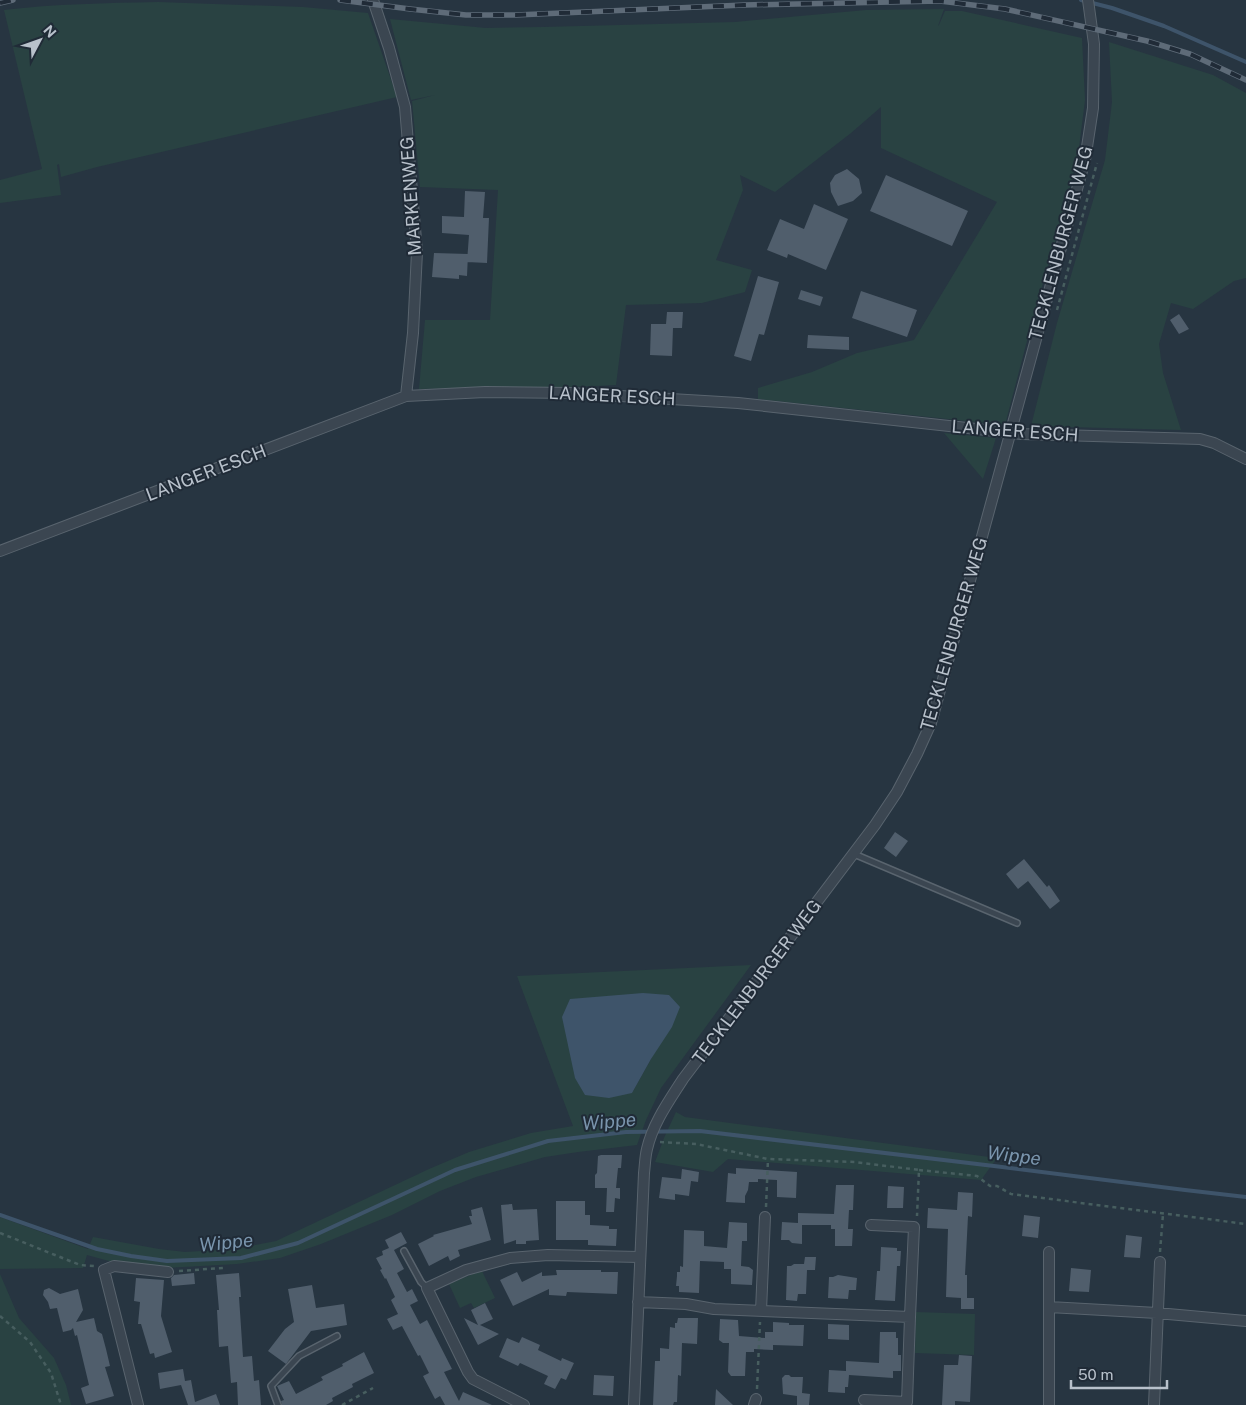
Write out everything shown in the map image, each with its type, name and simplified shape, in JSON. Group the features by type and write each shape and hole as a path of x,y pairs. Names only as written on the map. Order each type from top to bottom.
{"street":[{"name":"MARKENWEG","path":"373,0 389,48 404,107 417,252 413,333 406,396"},
{"name":"TECKLENBURGER WEG","path":"634,1405 644,1173 647,1148 654,1128 683,1079 854,854 897,792 931,723 1085,160 1093,108 1094,44 1088,0"},
{"name":"LANGER ESCH","path":"0,551 406,396 485,392 561,393 728,402 1011,433 1200,439 1214,443 1246,459"},
{"path":"761,1311 766,1217"},
{"path":"864,1400 907,1402 914,1227 871,1225"},
{"path":"1049,1252 1049,1405"},
{"path":"524,1405 474,1379 468,1372 427,1288 466,1270 510,1258 548,1255 640,1257"},
{"path":"1154,1405 1160,1262"},
{"path":"138,1405 104,1270 114,1266 168,1272"},
{"path":"638,1302 686,1304 714,1309 910,1317"},
{"path":"1048,1307 1157,1312 1246,1321"}],"lane":[{"path":"854,854 1017,923"},
{"path":"404,1251 421,1282 427,1288"},
{"path":"278,1405 271,1386 299,1356 336,1336"}],"path":[{"path":"1057,311 1097,158"},
{"path":"659,1142 696,1144 768,1159 855,1162 978,1176 990,1186 997,1186 1011,1194 1246,1224"},
{"path":"766,1217 768,1159"},
{"path":"914,1227 917,1220 919,1170"},
{"path":"1160,1262 1163,1214"},
{"path":"0,1233 80,1265 95,1266 104,1270"},
{"path":"168,1272 223,1268"},
{"path":"755,1402 758,1384 761,1311"},
{"path":"0,1316 30,1342 51,1373 61,1405"},
{"path":"342,1405 373,1388"}],"green space":[{"path":"158,2 303,7 368,13 397,97 61,177 59,164 57,165 61,195 0,203 0,180 42,169 4,10 61,5"},
{"path":"944,9 938,26 945,11 962,11 1082,38 1085,100 1078,156 1005,425 758,399 758,388 812,372 857,353 914,340 997,202 881,148 881,107 851,133 775,192 740,175 743,190 716,260 752,270 745,292 702,303 626,305 616,385 419,389 425,320 490,320 498,190 420,187 412,101 435,95 411,100 390,19 486,28 543,27 735,22 866,10"},
{"path":"1109,42 1213,75 1246,93 1246,278 1234,281 1193,309 1171,303 1159,344 1163,373 1181,430 1031,426 1057,323 1105,160 1112,102"},
{"path":"944,433 996,438 983,479"},
{"path":"751,965 661,1088 637,1145 545,1157 476,1177 440,1191 392,1215 321,1244 280,1258 237,1264 165,1268 109,1261 87,1255 83,1268 0,1269 0,1217 88,1249 93,1237 185,1252 235,1249 276,1241 469,1152 531,1133 573,1126 517,976","holes":["669,995 651,1059 632,1093"]},
{"path":"676,1112 685,1117 997,1158 981,1180 728,1159 713,1172 655,1162"},
{"path":"482,1271 495,1298 474,1308 471,1303 460,1308 449,1284"},
{"path":"0,1274 19,1318 54,1358 66,1385 71,1405 0,1405"},
{"path":"916,1312 975,1314 974,1355 915,1353"}],"water":[{"path":"643,993 669,995 680,1007 672,1027 632,1093 609,1098 585,1095 575,1078 562,1017 570,999"}],"building":[{"path":"847,169 859,179 862,193 853,201 838,206 831,192 830,183 835,175"},
{"path":"886,175 968,211 952,246 870,211"},
{"path":"465,191 485,192 483,218 489,218 487,263 467,262 469,235 442,233 442,216 464,217"},
{"path":"814,204 848,219 826,270 788,254 787,258 767,250 780,219 804,229"},
{"path":"434,253 468,254 467,276 459,275 459,279 432,277"},
{"path":"758,276 779,282 764,335 759,334 751,361 734,356"},
{"path":"801,290 823,297 820,306 798,299"},
{"path":"861,291 917,310 907,337 852,318"},
{"path":"667,312 683,312 682,328 673,328 672,356 650,355 651,324 666,324"},
{"path":"1179,314 1189,329 1179,334 1170,320"},
{"path":"808,335 849,337 849,350 807,348"},
{"path":"895,832 908,841 896,857 884,848"},
{"path":"1024,859 1047,887 1049,885 1060,901 1050,909 1028,881 1018,889 1006,874"},
{"path":"622,1155 621,1168 618,1168 616,1188 620,1188 620,1199 615,1198 614,1212 606,1212 607,1188 595,1188 598,1156"},
{"path":"736,1168 797,1172 796,1198 777,1197 777,1180 758,1179 758,1182 749,1182 745,1203 726,1202 728,1173 736,1174"},
{"path":"682,1169 699,1172 698,1182 691,1181 689,1196 675,1194 675,1200 659,1198 662,1177 681,1179"},
{"path":"836,1185 854,1185 853,1210 849,1210 848,1229 853,1229 852,1246 835,1246 835,1229 831,1229 831,1225 802,1225 802,1244 781,1240 782,1222 798,1223 798,1213 834,1214"},
{"path":"888,1186 904,1187 903,1208 887,1208"},
{"path":"958,1192 973,1193 972,1217 968,1216 965,1275 967,1275 967,1298 974,1298 974,1309 961,1309 961,1298 946,1297 948,1229 927,1228 928,1208 957,1210"},
{"path":"556,1201 585,1201 585,1215 590,1215 590,1225 609,1226 609,1229 617,1229 616,1246 588,1245 588,1240 556,1240"},
{"path":"512,1204 513,1210 537,1209 539,1240 526,1241 526,1244 516,1244 516,1240 504,1244 501,1205"},
{"path":"482,1207 491,1240 458,1250 460,1256 450,1261 448,1256 429,1266 418,1244 433,1235 472,1224 469,1216 472,1216 471,1210"},
{"path":"1024,1215 1040,1217 1038,1238 1022,1236"},
{"path":"729,1222 747,1223 747,1241 742,1241 741,1266 749,1267 753,1270 752,1285 731,1284 731,1269 724,1269 724,1262 700,1261 699,1293 679,1292 679,1286 676,1286 677,1272 680,1272 680,1266 683,1267 684,1230 704,1231 704,1246 727,1248"},
{"path":"401,1232 407,1243 394,1250 404,1269 397,1273 407,1292 412,1289 418,1301 410,1305 420,1324 427,1320 452,1369 444,1372 459,1401 463,1392 492,1405 445,1405 440,1396 435,1399 423,1376 429,1373 420,1355 418,1356 402,1326 393,1330 387,1319 398,1314 391,1300 395,1297 380,1270 382,1269 376,1258 383,1255 382,1251 389,1248 385,1240"},
{"path":"1126,1235 1142,1237 1140,1258 1124,1257"},
{"path":"881,1247 897,1248 897,1251 901,1251 900,1266 897,1266 895,1301 875,1300 877,1271 880,1271"},
{"path":"805,1257 816,1257 815,1270 807,1270 806,1294 798,1294 797,1301 786,1300 787,1266 804,1264"},
{"path":"1071,1268 1091,1270 1089,1292 1069,1291"},
{"path":"556,1270 618,1272 617,1294 567,1292 566,1296 549,1295 549,1289 513,1306 500,1280 517,1272 522,1282 542,1272 542,1276 557,1275"},
{"path":"194,1273 195,1284 172,1286 171,1278 174,1275"},
{"path":"239,1273 243,1357 252,1356 254,1381 259,1380 261,1405 238,1405 237,1382 231,1383 228,1346 219,1347 217,1310 219,1310 216,1275"},
{"path":"838,1275 857,1278 856,1290 849,1290 848,1299 828,1298 829,1277"},
{"path":"136,1278 164,1280 161,1316 172,1352 155,1358 154,1353 150,1354 141,1324 138,1324 140,1302 134,1301"},
{"path":"312,1285 316,1308 344,1304 347,1325 311,1331 286,1364 268,1351 285,1329 294,1322 288,1289"},
{"path":"49,1288 60,1294 78,1289 83,1310 76,1322 94,1318 97,1331 102,1334 106,1349 110,1366 105,1367 114,1396 86,1404 81,1388 89,1385 77,1335 75,1336 73,1328 63,1332 57,1308 50,1309 43,1295 44,1290"},
{"path":"485,1303 493,1319 480,1325 499,1334 478,1345 464,1318 478,1325 471,1310"},
{"path":"678,1318 698,1318 697,1344 682,1343 681,1376 678,1375 677,1402 674,1402 673,1405 653,1405 655,1361 660,1361 660,1348 669,1349 670,1327 675,1328"},
{"path":"720,1319 738,1320 739,1336 765,1338 765,1332 773,1332 773,1322 804,1325 803,1346 773,1345 773,1350 754,1349 754,1352 746,1352 745,1376 731,1376 728,1372 729,1343 723,1343 719,1340"},
{"path":"828,1324 849,1325 849,1340 828,1339"},
{"path":"880,1332 896,1332 898,1355 901,1355 901,1371 893,1371 893,1378 849,1375 848,1387 845,1387 845,1393 828,1392 829,1370 846,1371 846,1361 879,1363"},
{"path":"522,1337 540,1345 538,1350 561,1361 562,1358 574,1363 566,1380 561,1378 555,1389 544,1384 548,1376 520,1363 518,1366 499,1357 507,1338 519,1343"},
{"path":"364,1352 374,1373 352,1384 353,1387 332,1398 333,1401 326,1405 282,1405 281,1401 284,1400 277,1386 289,1381 296,1394 323,1380 321,1377 343,1366 342,1364"},
{"path":"959,1355 972,1356 970,1402 955,1401 955,1405 942,1405 944,1365 958,1365"},
{"path":"183,1369 185,1381 191,1380 195,1402 216,1394 220,1405 188,1405 181,1385 160,1389 158,1373"},
{"path":"594,1375 614,1376 613,1396 593,1395"},
{"path":"785,1375 803,1377 802,1393 810,1394 809,1405 797,1405 797,1396 783,1394 782,1378"},
{"path":"716,1389 733,1405 715,1405"}],"waterway":[{"path":"1081,0 1112,8 1164,26 1246,62"},
{"name":"Wippe","path":"0,1215 97,1249 131,1256 167,1261 241,1258 298,1243 455,1170 548,1141 626,1132 700,1131 1246,1197"}],"railway":[{"path":"0,3 13,0"},
{"path":"340,0 466,15 516,15 744,5 940,1 1005,9 1147,41 1190,54 1246,80"}]}
